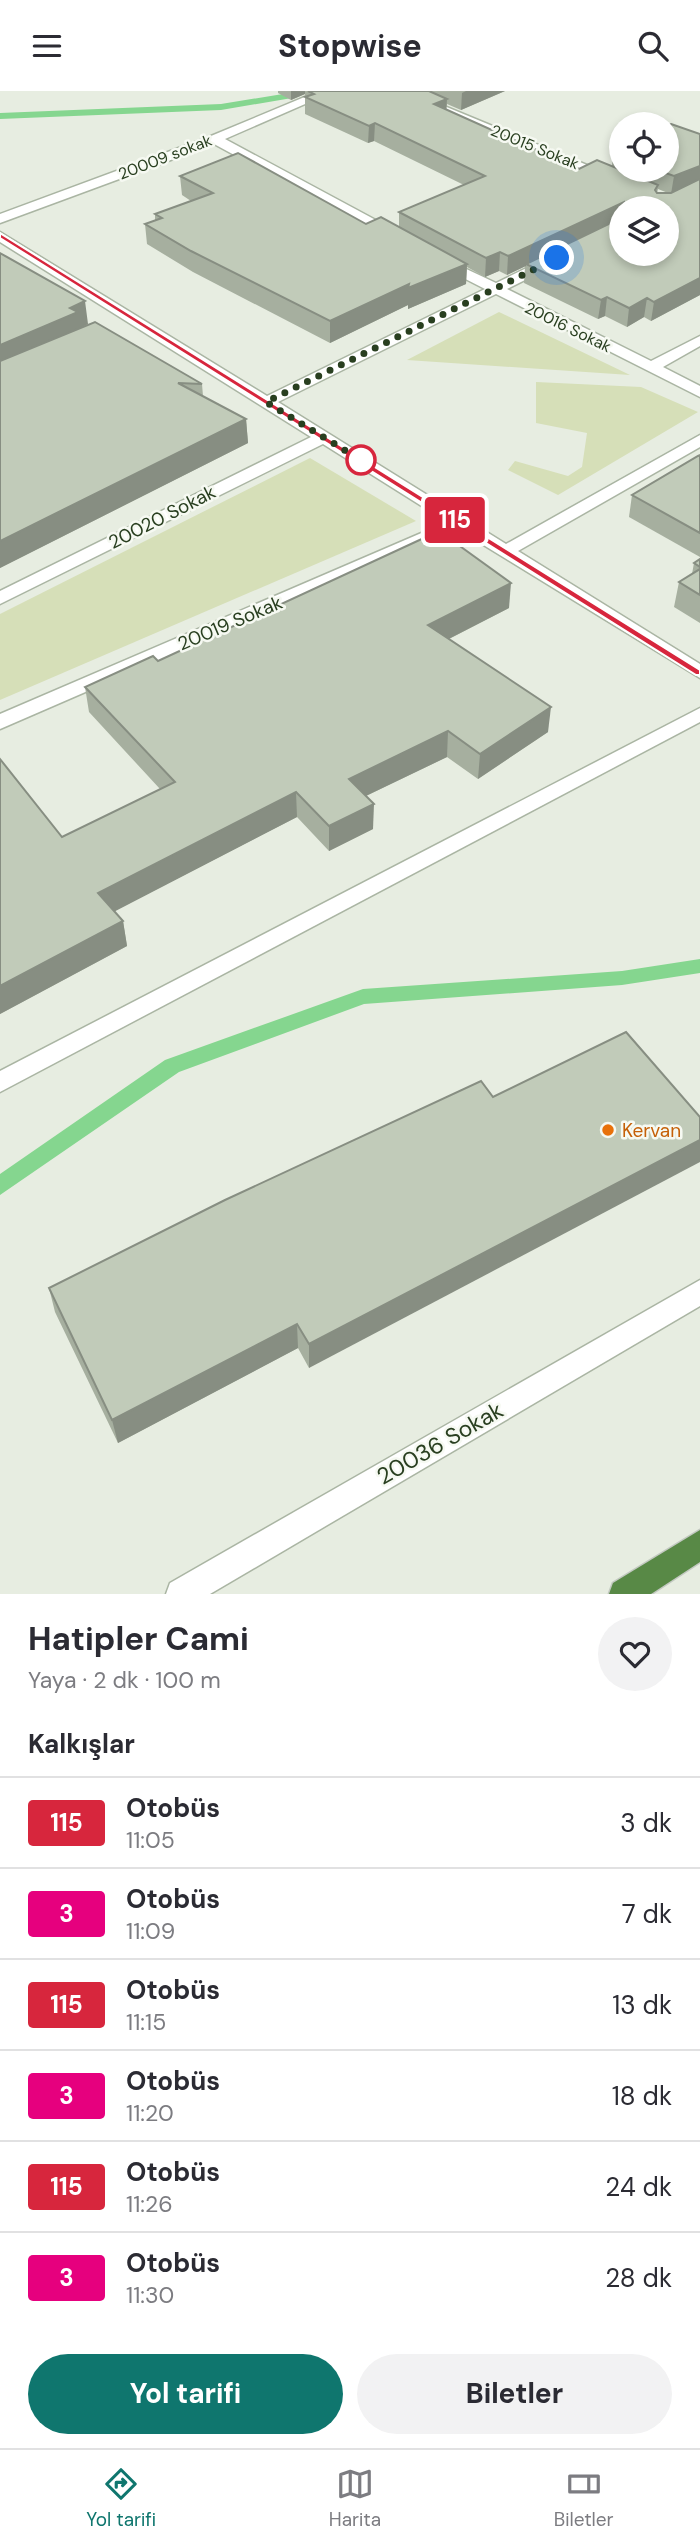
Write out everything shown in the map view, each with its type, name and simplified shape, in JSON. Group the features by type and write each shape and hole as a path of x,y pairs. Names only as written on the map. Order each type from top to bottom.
{"highway":[{"path":"624,1594 700,1545"}],"street":[{"name":"20009 sokak","path":"0,219 215,139 329,91"},
{"name":"20015 Sokak","path":"398,91 609,177"},
{"path":"215,139 408,244"},
{"path":"0,236 130,323 324,436 504,552 700,672"},
{"path":"266,402 563,255"},
{"name":"20016 Sokak","path":"433,257 493,290 700,392"},
{"path":"650,367 700,340"},
{"name":"20020 Sokak","path":"0,599 324,436"},
{"path":"504,552 700,440"},
{"name":"20019 Sokak","path":"0,722 460,523"},
{"path":"0,1082 700,714"},
{"name":"20036 Sokak","path":"181,1594 700,1292"}],"green space":[{"path":"499,312 630,375 407,360"},
{"path":"536,382 641,387 698,412 558,495 508,470 515,461 568,476 582,467 587,433 536,423"},
{"path":"310,458 416,521 0,700 0,614"}],"building":[{"path":"308,91 429,91 447,99 434,104 579,169 597,160 609,165 609,182 651,182 658,185 655,190 657,193 671,193 700,179 700,278 654,302 647,298 629,308 607,297 601,300 526,264 609,224 609,266 679,266 679,196 609,196 609,209 508,256 500,252 486,258 399,212 485,176 375,123 369,126 305,97 314,94"},
{"path":"679,127 700,134 700,166 679,174"},
{"path":"238,153 366,224 381,217 467,264 408,288 409,284 330,321 191,251 145,224 162,218 155,214 213,193 180,176"},
{"path":"0,253 85,301 70,308 78,312 0,345"},
{"path":"95,322 202,384 178,383 246,419 0,541 0,361"},
{"path":"700,455 700,533 632,495 698,456"},
{"path":"439,531 511,583 428,625 551,707 480,754 448,731 349,779 374,804 329,826 296,792 98,893 123,921 0,986 0,759 62,837 175,782 85,687 153,656 158,661"},
{"path":"700,569 700,595 679,582"},
{"path":"626,1032 700,1117 700,1140 309,1344 297,1324 112,1420 49,1288 225,1200 481,1081 493,1097"}],"waterway":[{"path":"0,116 221,107 289,96"},
{"path":"0,1186 172,1066 363,997 622,978 700,966"}],"bus line":[{"name":"115","path":"0,236 700,672"}],"place":[{"name":"Kervan","path":"608,1130"}],"route":[{"path":"361,460 369,465 266,402 557,258"}]}
